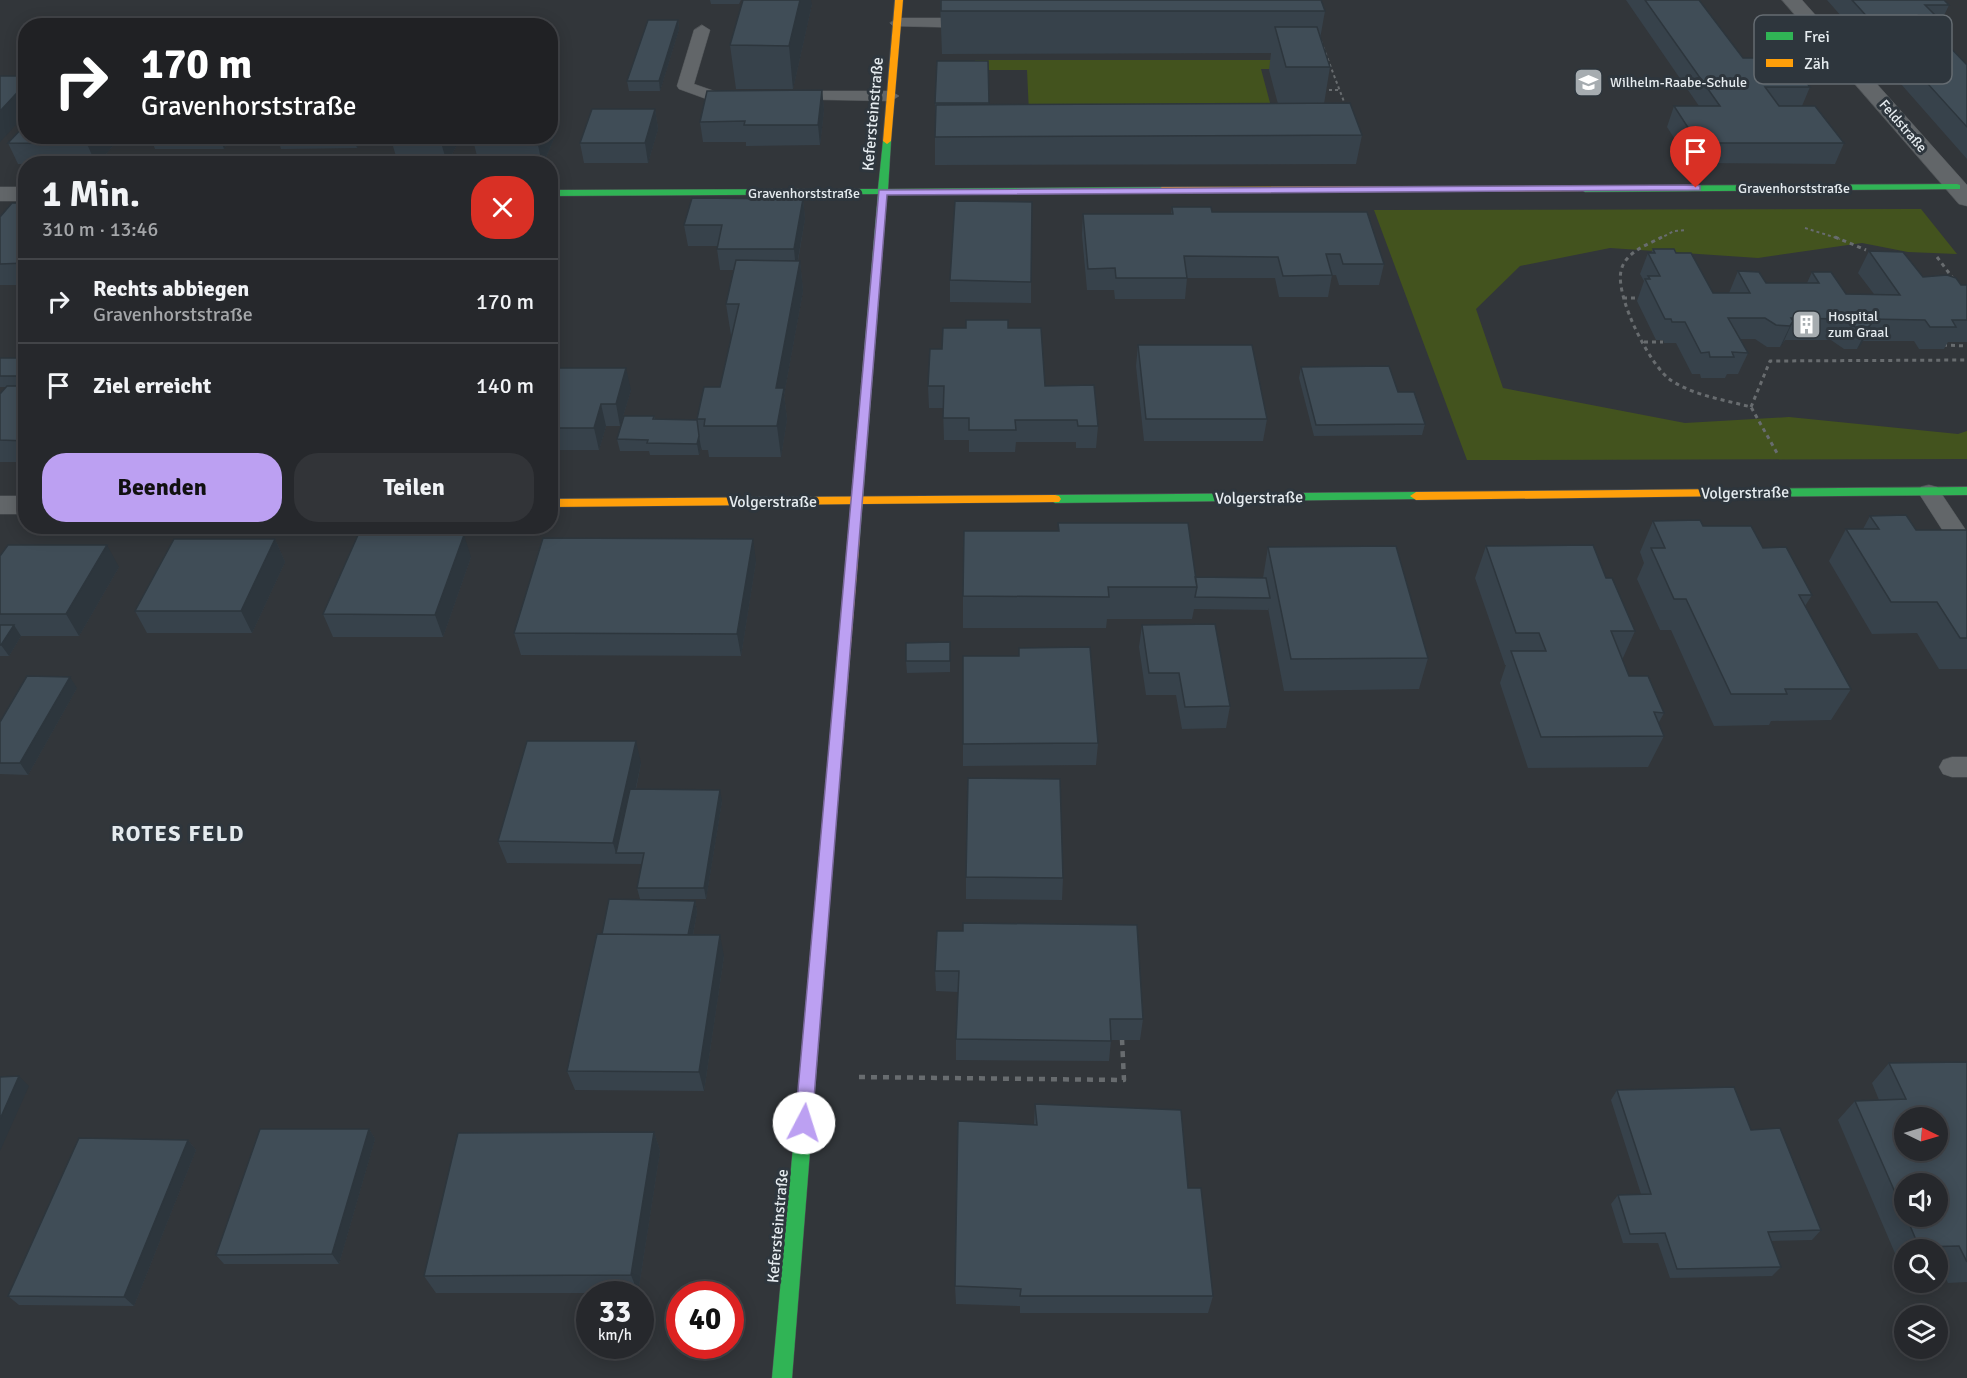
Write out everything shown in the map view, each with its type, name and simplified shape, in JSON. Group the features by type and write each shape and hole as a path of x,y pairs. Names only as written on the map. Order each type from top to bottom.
{"street":[{"name":"Kefersteinstraße","path":"782,1378 899,0"},
{"name":"Feldstraße","path":"1792,0 1805,15"},
{"name":"Feldstraße","path":"1866,84 1962,193"},
{"name":"Gravenhorststraße","path":"558,193 1962,193"},
{"path":"0,194 18,194"},
{"name":"Volgerstraße","path":"558,503 1967,492"},
{"path":"0,505 18,505"}],"lane":[{"path":"898,23 985,23"},
{"path":"702,30 686,86 712,96 891,96"},
{"path":"1929,492 1967,550"}],"path":[{"path":"1319,35 1348,112"},
{"path":"1316,90 1340,90"},
{"path":"1799,227 1845,240 1866,250"},
{"path":"1696,228 1674,231 1633,252 1621,271 1623,298 1630,320 1662,373 1672,381 1695,392 1751,407 1781,459"},
{"path":"1937,257 1960,286"},
{"path":"1941,279 1953,277"},
{"path":"1623,298 1641,298"},
{"path":"1643,342 1663,342"},
{"path":"1942,345 1967,346"},
{"path":"1751,407 1770,361 1967,360"},
{"path":"807,1076 1124,1080 1122,1039"}],"green space":[{"path":"975,60 1286,60 1288,69 1261,69 1273,114 1029,113 1027,70 975,70"},
{"path":"1921,209 1957,254 1908,252 1862,243 1758,258 1610,248 1520,266 1476,309 1503,388 1685,423 1789,417 1958,434 1967,431 1967,459 1467,460 1374,210"}],"building":[{"path":"743,0 800,0 789,46 730,45"},
{"path":"941,0 1321,0 1325,11 941,11"},
{"path":"1645,0 1699,0 1743,58 1754,58 1754,84 1808,84 1810,87 1765,87 1779,106 1815,106 1844,143 1698,143 1674,106 1720,106"},
{"path":"1852,0 1944,0 1949,5 1925,5 1935,15 1866,15"},
{"path":"648,20 678,20 659,81 627,81"},
{"path":"1275,27 1317,27 1330,67 1286,67"},
{"path":"1952,49 1967,65 1967,127 1928,84 1952,84"},
{"path":"937,61 988,61 989,103 935,103"},
{"path":"0,76 18,76 18,92 0,111"},
{"path":"822,90 818,125 744,125 745,121 700,122 707,91"},
{"path":"1350,103 1362,135 935,137 936,105"},
{"path":"592,109 655,109 645,143 580,143"},
{"path":"18,132 18,143 8,143"},
{"path":"474,144 538,144 538,145"},
{"path":"692,198 803,199 794,249 717,249 722,225 684,225"},
{"path":"955,201 1032,202 1031,282 950,280"},
{"path":"12,203 18,203 18,263 0,264 0,217"},
{"path":"1172,207 1211,207 1212,212 1367,212 1384,264 1343,264 1340,254 1326,254 1332,275 1283,276 1278,257 1184,256 1187,278 1116,278 1115,268 1088,269 1083,214 1173,214"},
{"path":"1653,249 1674,249 1676,253 1691,253 1713,293 1750,293 1738,271 1759,272 1766,283 1819,283 1812,272 1831,272 1846,294 1900,295 1869,251 1903,252 1923,277 1947,275 1956,278 1961,285 1967,285 1967,320 1952,320 1956,327 1930,327 1925,320 1869,319 1872,323 1868,327 1855,327 1841,319 1791,318 1793,321 1790,326 1776,325 1765,318 1728,318 1748,353 1732,352 1734,357 1710,357 1709,352 1701,353 1685,322 1672,322 1671,319 1665,319 1645,279 1650,279 1648,276 1660,276 1648,253 1655,253"},
{"path":"736,260 800,261 776,388 784,388 777,426 704,426 705,419 697,419 704,387 720,387 739,304 726,304"},
{"path":"966,320 1008,320 1008,328 1041,328 1045,386 1094,385 1098,426 1078,426 1077,420 1015,420 1016,430 969,430 969,418 943,418 944,386 928,386 930,349 942,349 943,328 966,328"},
{"path":"1138,345 1252,345 1267,419 1146,419"},
{"path":"0,358 18,358 18,376 0,376"},
{"path":"1389,366 1398,392 1414,392 1425,424 1316,425 1301,367"},
{"path":"558,368 626,368 616,404 601,404 594,428 558,428"},
{"path":"7,386 18,386 18,441 0,440 0,394"},
{"path":"624,416 697,420 699,436 697,444 647,443 648,440 617,439"},
{"path":"1906,515 1916,530 1967,530 1967,638 1960,638 1937,602 1891,602 1846,529 1879,529 1870,516"},
{"path":"1700,520 1703,526 1751,526 1763,548 1786,547 1812,595 1799,595 1851,689 1785,689 1787,694 1731,694 1686,599 1674,599 1651,548 1665,548 1653,521"},
{"path":"1058,523 1188,523 1197,587 1108,587 1109,597 963,596 964,531 1059,531"},
{"path":"358,535 464,535 435,615 323,614"},
{"path":"543,538 753,539 737,634 514,633"},
{"path":"174,539 275,539 241,611 135,611"},
{"path":"8,545 107,545 66,614 0,614 0,556"},
{"path":"1593,545 1606,578 1612,578 1635,631 1611,631 1629,676 1648,676 1664,713 1654,712 1664,736 1541,737 1511,651 1546,651 1539,633 1516,633 1486,546"},
{"path":"1396,546 1428,658 1291,659 1268,547"},
{"path":"1195,577 1266,578 1270,598 1195,597 1197,587"},
{"path":"1215,624 1230,706 1185,707 1179,673 1149,673 1142,625"},
{"path":"0,625 14,625 1,645 0,645"},
{"path":"950,642 950,661 906,661 906,643"},
{"path":"1090,647 1098,743 963,744 963,656 1019,656 1019,648"},
{"path":"27,676 70,677 20,763 0,763 0,722"},
{"path":"527,741 636,741 613,843 498,841"},
{"path":"968,778 1060,779 1063,878 966,877"},
{"path":"630,789 720,790 704,888 637,888 644,853 616,853"},
{"path":"609,899 695,901 688,935 602,934"},
{"path":"963,923 1137,925 1143,1019 1110,1019 1111,1041 956,1039 959,971 935,971 937,931 963,931"},
{"path":"597,934 720,935 699,1072 567,1071"},
{"path":"1967,1062 1967,1262 1959,1246 1948,1246 1948,1239 1916,1239 1911,1227 1948,1227 1948,1173 1894,1173 1894,1190 1855,1101 1906,1099 1889,1063"},
{"path":"19,1076 0,1119 0,1077"},
{"path":"1734,1087 1751,1130 1780,1128 1821,1230 1768,1232 1781,1267 1677,1269 1665,1233 1630,1234 1618,1195 1651,1194 1617,1090"},
{"path":"1035,1104 1181,1110 1188,1188 1201,1188 1213,1296 1020,1296 1021,1289 955,1286 958,1121 1037,1125"},
{"path":"260,1129 369,1129 332,1254 216,1255"},
{"path":"654,1132 631,1275 424,1276 458,1133"},
{"path":"79,1138 188,1140 124,1297 8,1296"}],"traffic: fast":[{"path":"854,535 887,141"},
{"path":"1585,189 1957,187"},
{"path":"558,193 1162,190"},
{"path":"1728,493 1967,491"},
{"path":"1055,499 1416,496"},
{"path":"782,1378 826,861"}],"traffic: slow":[{"path":"887,141 899,0"},
{"path":"1162,190 1585,189"},
{"path":"1416,496 1728,493"},
{"path":"558,503 1055,499"},
{"path":"826,861 854,535"}],"place":[{"name":"Wilhelm-Raabe-Schule","path":"1589,82"},
{"name":"Hospital zum Graal","path":"1807,324"}],"district":[{"name":"ROTES FELD","path":"178,833"}],"route":[{"path":"804,1123 882,192 1696,188"}]}
